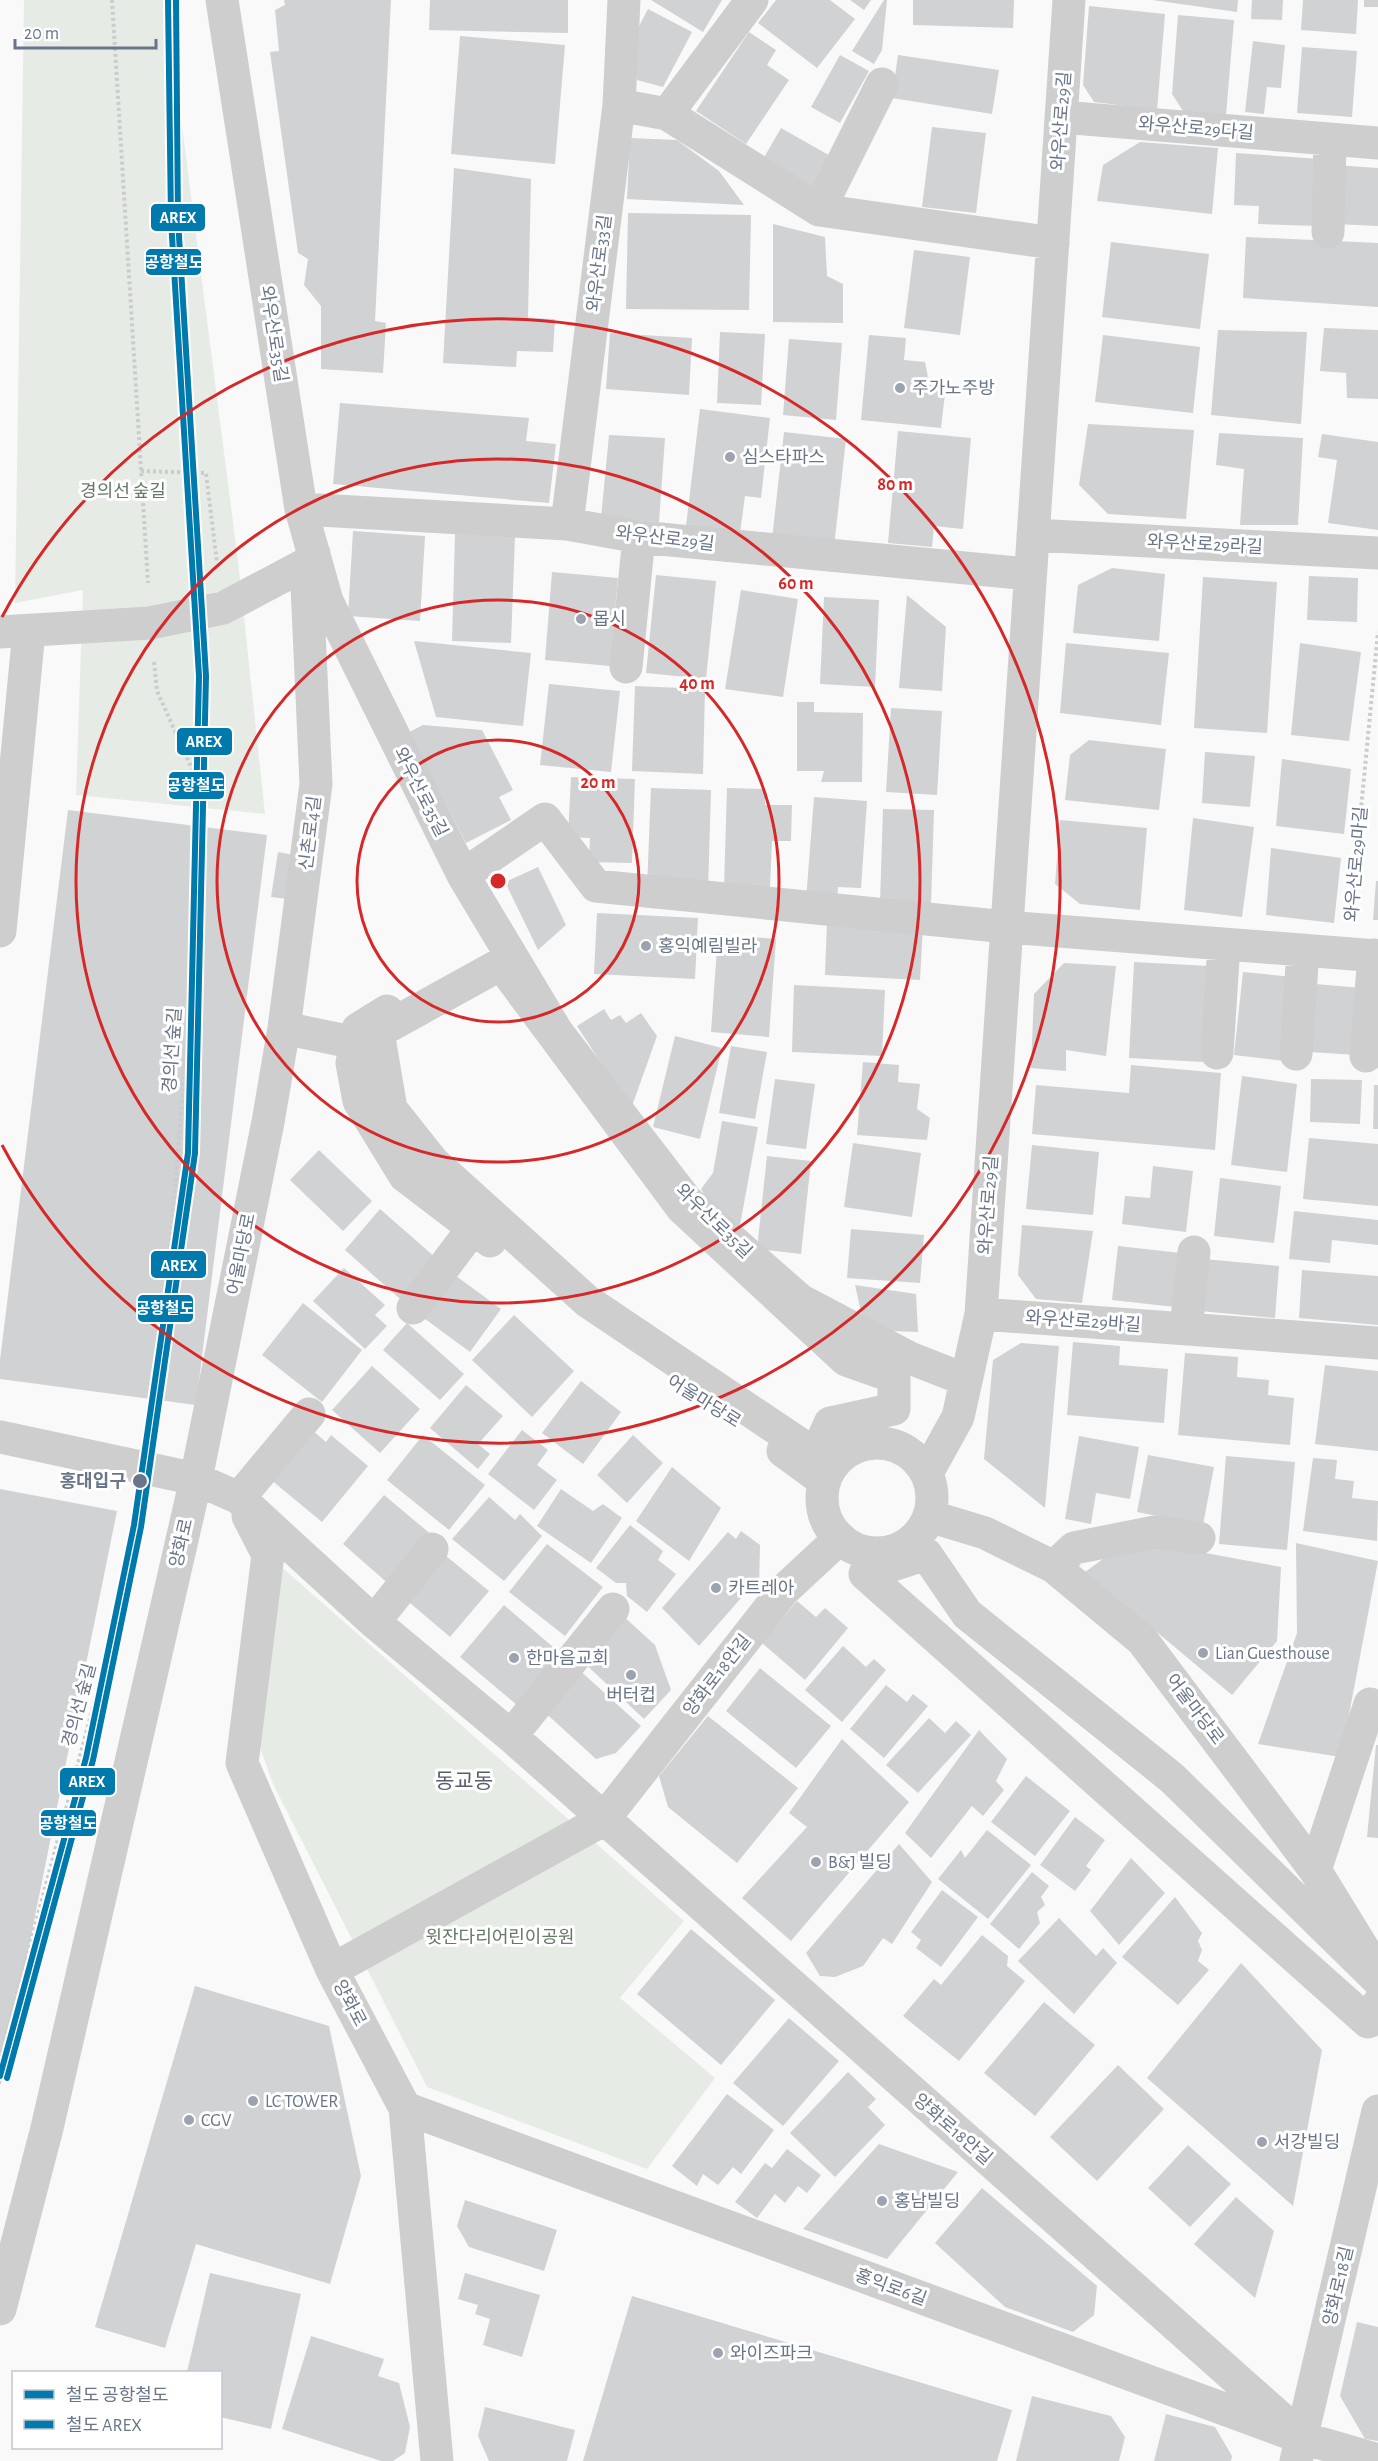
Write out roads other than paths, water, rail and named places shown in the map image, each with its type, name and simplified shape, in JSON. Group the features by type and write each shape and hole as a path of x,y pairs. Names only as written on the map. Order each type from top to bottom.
{"street":[{"name":"와우산로35길","path":"222,0 310,558 327,601 463,875 557,1032 687,1201 800,1300 910,1358 966,1380"},
{"name":"와우산로33길","path":"567,524 619,105 624,0"},
{"path":"667,114 752,0"},
{"name":"와우산로29길","path":"927,1473 958,1417 981,1314 1028,574 1033,535 1069,0"},
{"path":"819,210 882,84"},
{"path":"619,105 667,114 819,210 1053,243"},
{"name":"와우산로29다길","path":"1061,117 1378,143"},
{"path":"1328,232 1330,139"},
{"name":"와우산로29길","path":"302,509 567,524 639,537 1028,574"},
{"name":"와우산로29라길","path":"1033,535 1378,553"},
{"path":"626,667 639,537"},
{"path":"0,931 14,631 150,622 223,608 310,558"},
{"name":"신촌로4길","path":"284,1028 316,784 310,558"},
{"path":"463,875 545,819 596,886 1007,927 1367,954 1366,1056"},
{"name":"어울마당로","path":"504,940 358,1029 367,1037 351,1063 359,1101 405,1176 474,1227 609,1342 800,1462 824,1481"},
{"path":"1218,1053 1224,944"},
{"path":"1296,1054 1303,950"},
{"path":"284,1028 367,1037 501,964 682,1208 846,1360 894,1377 894,1409 830,1422 816,1455 587,1301 433,1162 392,1109 367,1037"},
{"name":"어울마당로","path":"196,1479 284,1028"},
{"path":"413,1308 474,1227"},
{"path":"1186,1329 1194,1252"},
{"name":"와우산로29바길","path":"981,1314 1378,1343"},
{"path":"240,1498 309,1414"},
{"name":"양화로18안길","path":"0,1437 196,1479 240,1498 374,1622 511,1736 1299,2450"},
{"path":"876,1442 893,1444 918,1460 927,1473 932,1487 929,1516 920,1532 907,1544 891,1551 873,1553 855,1549 840,1539 825,1515 822,1498 824,1481 832,1466 844,1453 859,1445 876,1442"},
{"name":"양화로","path":"0,2309 48,2128 196,1479"},
{"name":"양화로","path":"240,1498 268,1556 242,1763 332,1970 405,2108 437,2461"},
{"name":"어울마당로","path":"929,1516 986,1533 1054,1567 1142,1640 1315,1870 1378,1974"},
{"path":"1054,1567 1074,1548 1155,1532 1199,1538"},
{"name":"양화로18안길","path":"332,1970 603,1820 783,1591 840,1539"},
{"path":"374,1622 432,1549"},
{"path":"1378,1980 1172,1778 967,1614 926,1554 865,1574 1368,2022 1378,2004"},
{"path":"511,1736 614,1609"},
{"path":"1315,1870 1370,1704"},
{"name":"홍익로6길","path":"405,2108 1299,2450 1378,2460"},
{"name":"양화로18길","path":"1299,2450 1378,2110"}],"rail line":[{"name":"공항철도","path":"0,2076 86,1758 134,1525 188,1153 199,676 171,220 168,0"},
{"name":"AREX","path":"7,2078 93,1760 141,1527 195,1153 206,676 178,220 176,0"}],"place":[{"name":"주가노주방","path":"900,388"},
{"name":"심스타파스","path":"730,457"},
{"name":"몹시","path":"581,619"},
{"name":"홍익예림빌라","path":"646,946"},
{"name":"홍대입구","path":"140,1481"},
{"name":"카트레아","path":"716,1588"},
{"name":"Lian Guesthouse","path":"1203,1653"},
{"name":"한마음교회","path":"514,1658"},
{"name":"버터컵","path":"631,1675"},
{"name":"B&J 빌딩","path":"816,1862"},
{"name":"LC TOWER","path":"253,2101"},
{"name":"CGV","path":"189,2120"},
{"name":"서강빌딩","path":"1262,2142"},
{"name":"홍남빌딩","path":"882,2201"},
{"name":"와이즈파크","path":"718,2353"}],"district":[{"name":"동교동","path":"464,1781"}],"park label":[{"name":"경의선 숲길","path":"123,491"},
{"name":"윗잔다리어린이공원","path":"500,1937"}]}
